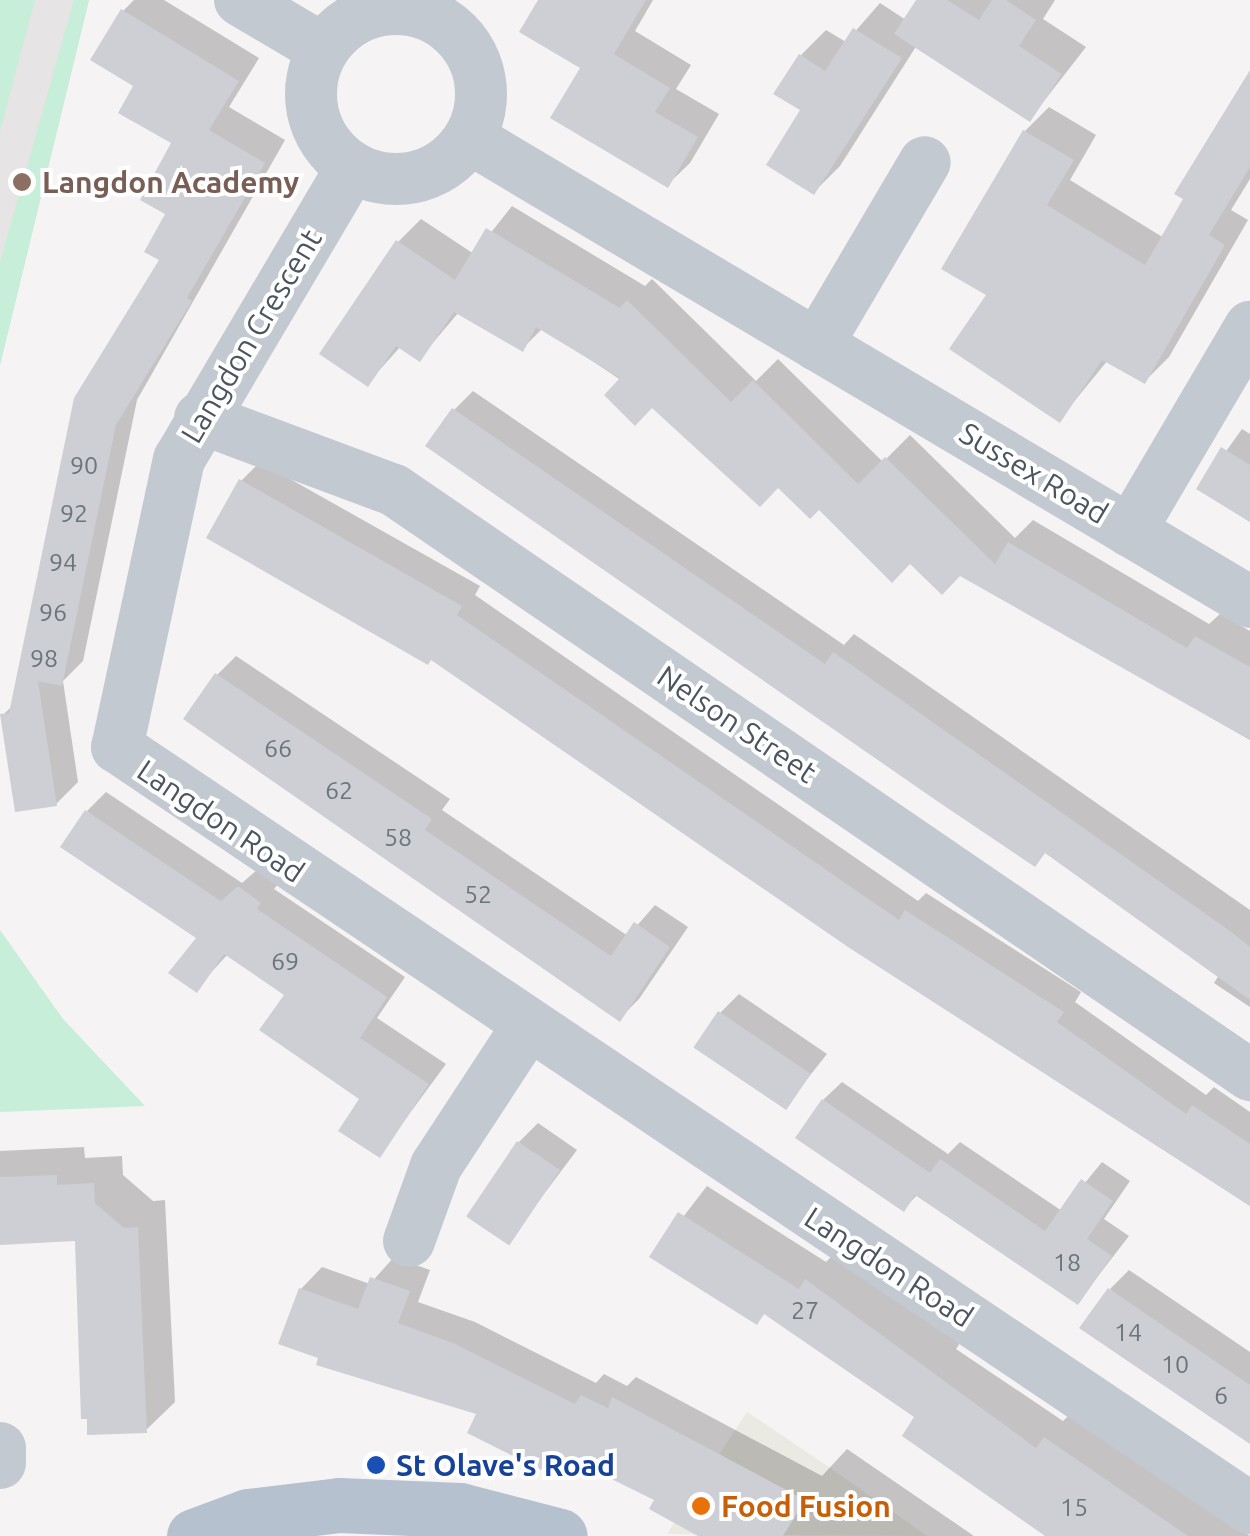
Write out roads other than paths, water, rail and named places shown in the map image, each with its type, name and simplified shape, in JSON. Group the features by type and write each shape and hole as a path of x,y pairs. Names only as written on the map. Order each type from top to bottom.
{"main road":[{"path":"194,1536 248,1516 339,1505 460,1510 560,1536"}],"street":[{"path":"240,0 324,48"},
{"path":"388,8 445,10 478,73 482,95 469,138 452,158 416,176 377,178 352,168 317,127 312,74 324,48 363,15 388,8"},
{"name":"Sussex Road","path":"469,138 1250,602"},
{"path":"818,345 926,162"},
{"name":"Langdon Crescent","path":"117,747 180,458 200,418 352,168"},
{"path":"1130,531 1250,327"},
{"name":"Nelson Street","path":"200,418 394,490 1250,1075"},
{"name":"Langdon Road","path":"117,747 527,1027 1250,1508"},
{"path":"410,1241 436,1166 527,1027"},
{"path":"0,1448 0,1463"}],"place":[{"name":"Langdon Academy","path":"22,182"},
{"name":"St Olave's Road","path":"376,1465"},
{"name":"Food Fusion","path":"701,1506"}]}
